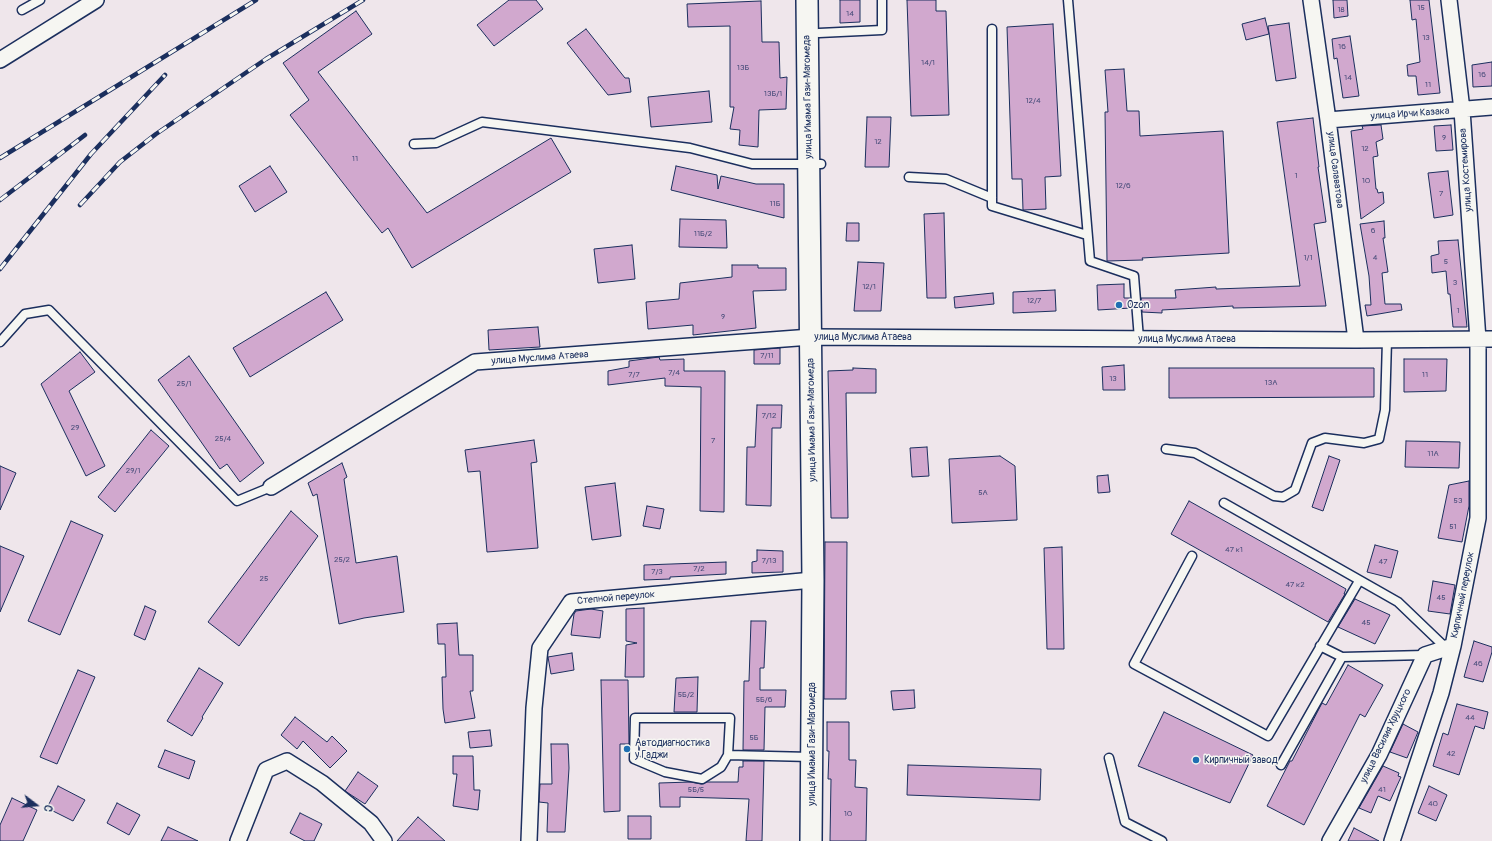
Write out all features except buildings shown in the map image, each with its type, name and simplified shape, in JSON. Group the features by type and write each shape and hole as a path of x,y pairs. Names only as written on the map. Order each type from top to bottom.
{"main road":[{"name":"улица Имама Гази-Магомеда","path":"807,0 815,164 817,337 813,580 816,758 811,841"},
{"path":"815,164 819,0"},
{"path":"817,337 816,758 821,841"}],"street":[{"path":"0,60 96,0"},
{"name":"улица Салаватова","path":"1311,0 1356,340"},
{"name":"улица Костемирова","path":"1449,0 1462,110 1485,339"},
{"name":"улица Ирчи Казака","path":"1328,120 1492,107"},
{"name":"улица Муслима Атаева","path":"271,487 475,362 817,337 1356,340 1485,339"},
{"name":"Кирпичный переулок","path":"1392,841 1441,693 1449,647 1478,518 1485,339"},
{"name":"Степной переулок","path":"529,841 534,708 540,648 571,602 813,580"},
{"path":"1425,655 1449,647"},
{"name":"улица Василия Хруцкого","path":"1330,841 1379,755 1425,655"},
{"path":"238,841 266,770 287,761 322,783 371,823 384,841"}],"lane":[{"path":"22,10 40,0"},
{"path":"819,33 882,30 882,0"},
{"path":"1068,0 1090,261 1134,276 1139,339"},
{"path":"992,29 992,206 1087,235"},
{"path":"414,144 436,142 482,122 690,148 752,164 815,164"},
{"path":"909,178 946,179 992,198"},
{"path":"0,342 25,314 49,310 237,501 271,487"},
{"path":"1166,449 1195,453 1274,496 1283,497 1295,490 1312,443 1325,438 1364,443 1379,439 1385,410 1387,340"},
{"path":"1224,503 1398,602 1449,647"},
{"path":"1192,556 1134,664 1268,736 1359,580"},
{"path":"1320,646 1342,657 1425,655"},
{"path":"1281,765 1342,657"},
{"path":"635,718 730,718 728,755 721,767 702,778 665,772 634,759 635,718"},
{"path":"728,755 816,758"},
{"path":"1109,758 1125,822 1162,841"}],"railway":[{"path":"0,158 256,0"},
{"path":"80,205 120,162 156,134 266,59 363,0"},
{"path":"0,269 91,154 165,75"},
{"path":"0,200 85,135"}],"place":[{"name":"Ozon","path":"1119,305"},
{"name":"Автодиагностика у Гаджи","path":"627,749"},
{"name":"Кирпичный завод","path":"1196,760"}]}
